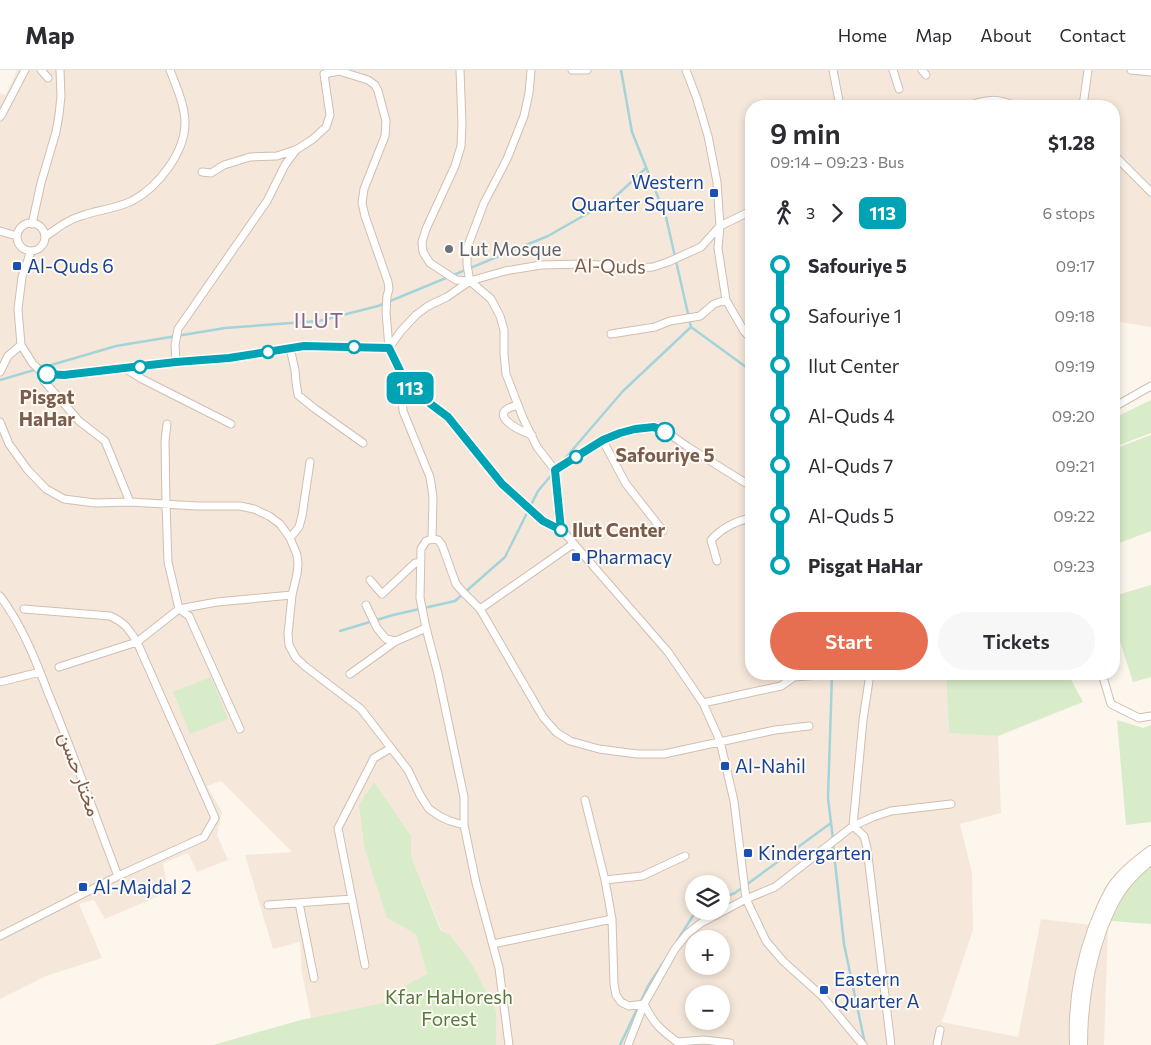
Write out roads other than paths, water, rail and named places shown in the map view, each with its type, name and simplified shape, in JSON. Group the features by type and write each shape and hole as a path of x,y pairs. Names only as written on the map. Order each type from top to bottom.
{"street":[{"path":"0,117 25,70"},
{"path":"41,70 48,78"},
{"path":"32,224 41,183 56,132 61,96 60,70"},
{"path":"45,237 65,223 80,216 113,208 133,200 155,184 171,164 182,143 185,122 180,96 170,70"},
{"path":"368,70 368,80"},
{"path":"460,70 461,146 455,166 426,229 422,242 422,252 430,262 456,280 470,281 491,299 500,316 504,330 506,374 537,447 555,470 561,530"},
{"path":"470,281 467,265 467,248 484,203 506,159 524,116 531,70"},
{"path":"572,70 587,70"},
{"path":"686,70 708,136 717,182 720,226 718,248 726,300 745,332"},
{"path":"832,70 839,100"},
{"path":"893,70 900,89"},
{"path":"1084,100 1088,70"},
{"path":"1131,70 1151,72"},
{"path":"202,172 211,173 224,165 250,157 277,156 296,150 313,139 326,127 330,115 322,72 339,71 368,80 375,85 386,121 385,136 364,189 362,203 388,282 386,312 389,348 408,387 448,417 502,484 543,521 561,530 668,652 703,702 720,742 734,800 746,899 766,941 783,961 823,997 864,1045"},
{"path":"176,362 175,345 178,329 267,201 285,165 296,150"},
{"path":"1120,161 1151,192"},
{"name":"Al-Quds","path":"389,348 416,315 470,281 506,271 541,265 585,264 637,268 653,267 701,247 720,226 745,214"},
{"path":"32,224 41,228 45,237 41,247 31,251 19,245 17,236 22,227 32,224"},
{"path":"0,231 17,236"},
{"path":"31,251 22,277 18,309 21,345 34,364 43,373 64,375 126,369 176,362 229,358 304,346 389,348"},
{"path":"611,334 655,327 670,321 700,316 714,304 726,300"},
{"path":"0,372 8,356 21,345"},
{"path":"290,348 298,395 363,443"},
{"path":"126,369 230,424"},
{"path":"43,373 44,381 78,421 106,441 130,502"},
{"path":"1120,404 1151,386"},
{"path":"408,387 402,398 404,411 430,477 433,497 432,539"},
{"path":"518,405 509,407 504,412 504,418 518,429 532,435"},
{"path":"0,422 9,444 26,469 46,489 64,499 96,503 130,502 197,506 240,506 254,509 280,524 290,538 297,555 298,574 292,595 288,634 289,645 296,658 361,708 408,770 429,809 450,822 464,825"},
{"path":"168,424 165,441 168,562 179,609 189,616 240,729"},
{"path":"555,470 603,440 635,429 654,427 668,433 745,482"},
{"path":"603,440 626,484 663,531"},
{"path":"290,538 299,527 302,516 310,462"},
{"path":"717,560 711,540 717,533 734,523 745,520"},
{"path":"509,1045 499,968 476,883 464,825 464,797 420,598 421,549 426,541 438,540 442,545 456,584 480,609 543,717 556,732 570,741 600,749 637,754 664,754 775,730 809,726"},
{"path":"480,609 573,544"},
{"path":"370,580 382,594 415,563 420,563"},
{"path":"60,667 137,642 179,609 217,602 292,595"},
{"name":"مختار حسن","path":"0,596 22,632 40,672 118,876"},
{"path":"366,605 377,628 386,639 396,641"},
{"path":"0,936 118,876 204,837 215,818 130,630 120,620 110,616 24,609"},
{"path":"350,674 396,641 426,628"},
{"path":"0,682 40,672"},
{"path":"703,702 782,686 789,680"},
{"path":"853,826 863,720 869,680"},
{"path":"1104,680 1111,704 1139,718 1151,716"},
{"path":"366,965 338,828 374,758 391,748"},
{"path":"584,800 605,880 612,918 616,995 621,1002 629,1006 644,1004"},
{"path":"628,1045 644,1004 675,949 687,934 701,923 746,899 776,887 853,826 891,811 951,804"},
{"path":"853,826 864,836 867,848 891,1045"},
{"path":"1074,1045 1074,1018 1078,984 1086,951 1098,917 1115,884 1130,867 1151,851"},
{"path":"605,880 642,876 685,856"},
{"path":"1082,1045 1082,1015 1089,970 1097,941 1119,892 1151,859"},
{"path":"268,905 352,899"},
{"path":"298,903 314,978"},
{"path":"493,944 612,918"},
{"path":"644,1004 652,1020 677,1042 704,1040 730,1043"},
{"path":"937,1045 940,1030"}],"waterway":[{"path":"621,70 632,132 666,217 691,327 745,366"},
{"path":"0,380 116,346 225,328 319,321 378,306 548,236 613,199 646,168"},
{"path":"562,462 623,391 691,327"},
{"path":"340,631 393,615 455,601 505,557 538,491 554,472"},
{"path":"832,680 828,798 833,839"},
{"path":"730,895 831,823"},
{"path":"833,844 844,944 865,1044"},
{"path":"677,941 690,920"},
{"path":"620,1045 648,986 665,960"}],"place":[{"name":"Western Quarter Square","path":"714,193"},
{"name":"Lut Mosque","path":"449,249"},
{"name":"Al-Quds 6","path":"17,266"},
{"name":"Pisgat HaHar","path":"47,374"},
{"name":"Safouriye 5","path":"665,432"},
{"name":"Ilut Center","path":"561,530"},
{"name":"Pharmacy","path":"576,557"},
{"name":"Al-Nahil","path":"725,766"},
{"name":"Kindergarten","path":"748,853"},
{"name":"Al-Majdal 2","path":"83,887"},
{"name":"Eastern Quarter A","path":"824,990"}],"district":[{"name":"ILUT","path":"319,321"}],"park label":[{"name":"Kfar HaHoresh Forest","path":"449,1008"}]}
